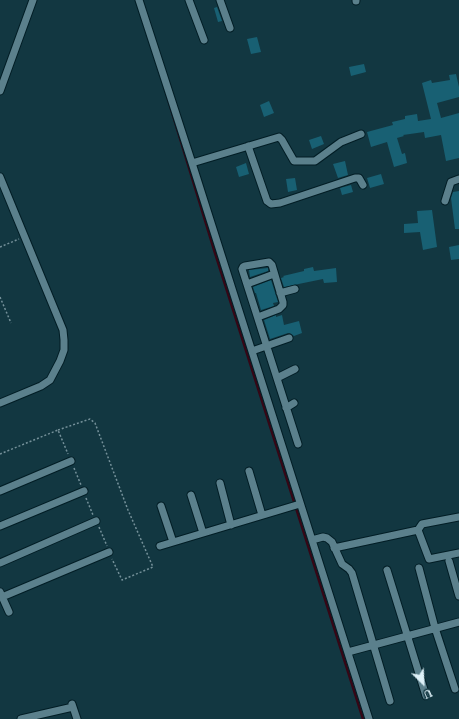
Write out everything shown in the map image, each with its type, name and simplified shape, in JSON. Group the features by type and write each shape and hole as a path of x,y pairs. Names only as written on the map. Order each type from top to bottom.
{"street":[{"path":"0,91 34,0"},
{"path":"139,0 252,351 297,505 312,540 369,719"},
{"path":"189,0 204,40"},
{"path":"220,0 230,28"},
{"path":"192,163 279,137 294,161 315,162 340,142 361,134"},
{"path":"248,146 267,201 271,204 280,203 355,178 359,178 363,185"},
{"path":"0,177 63,330 64,340 64,350 50,380 41,386 0,403"},
{"path":"445,201 451,181 459,179"},
{"path":"258,317 282,307 283,302 272,265 269,262 244,266 242,269 298,444"},
{"path":"248,284 274,274"},
{"path":"280,293 295,289"},
{"path":"252,351 289,338"},
{"path":"278,378 295,369"},
{"path":"286,408 294,403"},
{"path":"0,491 71,461"},
{"path":"249,471 262,515"},
{"path":"220,483 231,524"},
{"path":"0,526 84,491"},
{"path":"191,495 203,533"},
{"path":"160,546 297,505"},
{"path":"161,506 173,542"},
{"path":"334,548 418,530 422,524 459,517"},
{"path":"0,563 96,521"},
{"path":"418,530 429,559 459,553"},
{"path":"312,540 323,537 332,542 342,564 352,573 390,701"},
{"path":"8,612 1,594 109,552"},
{"path":"450,561 459,596"},
{"path":"419,568 435,628 455,689"},
{"path":"387,570 426,696"},
{"path":"348,652 459,622"},
{"path":"21,719 72,705 77,719"}],"path":[{"path":"0,247 24,237"},
{"path":"0,297 11,323"},
{"path":"58,430 90,419 95,423 128,510 153,567 122,580"}],"building":[{"path":"217,7 222,21 218,22 214,8"},
{"path":"257,37 261,52 251,54 247,39"},
{"path":"364,64 366,72 351,76 349,67"},
{"path":"456,74 459,87 459,97 437,103 441,118 459,113 459,158 446,161 441,135 425,138 424,132 403,135 404,136 397,138 402,154 405,153 407,163 394,167 387,142 371,147 367,132 393,125 392,122 405,119 405,116 417,114 418,121 431,119 422,83 431,80 432,83 450,80 449,75"},
{"path":"269,101 274,113 264,117 260,105"},
{"path":"321,136 324,144 312,149 309,140"},
{"path":"345,161 348,175 338,178 333,164"},
{"path":"246,163 249,174 239,177 236,167"},
{"path":"381,174 384,184 370,188 367,178"},
{"path":"295,178 297,190 288,192 286,179"},
{"path":"351,185 353,192 342,195 340,188"},
{"path":"459,191 459,229 455,229 451,198 453,192"},
{"path":"432,210 437,247 423,250 420,232 404,233 404,224 418,223 417,211"},
{"path":"459,245 459,259 451,260 449,247"},
{"path":"313,267 314,271 336,268 337,282 324,283 323,279 284,287 281,278 284,277 283,276 304,271 304,269"},
{"path":"268,268 268,271 250,277 249,270"},
{"path":"271,280 278,302 273,303 274,306 261,310 253,287"},
{"path":"276,315 276,317 282,315 284,325 299,321 302,333 294,336 288,333 270,339 264,320"}],"waterway":[{"path":"164,86 214,250 363,719"}]}
